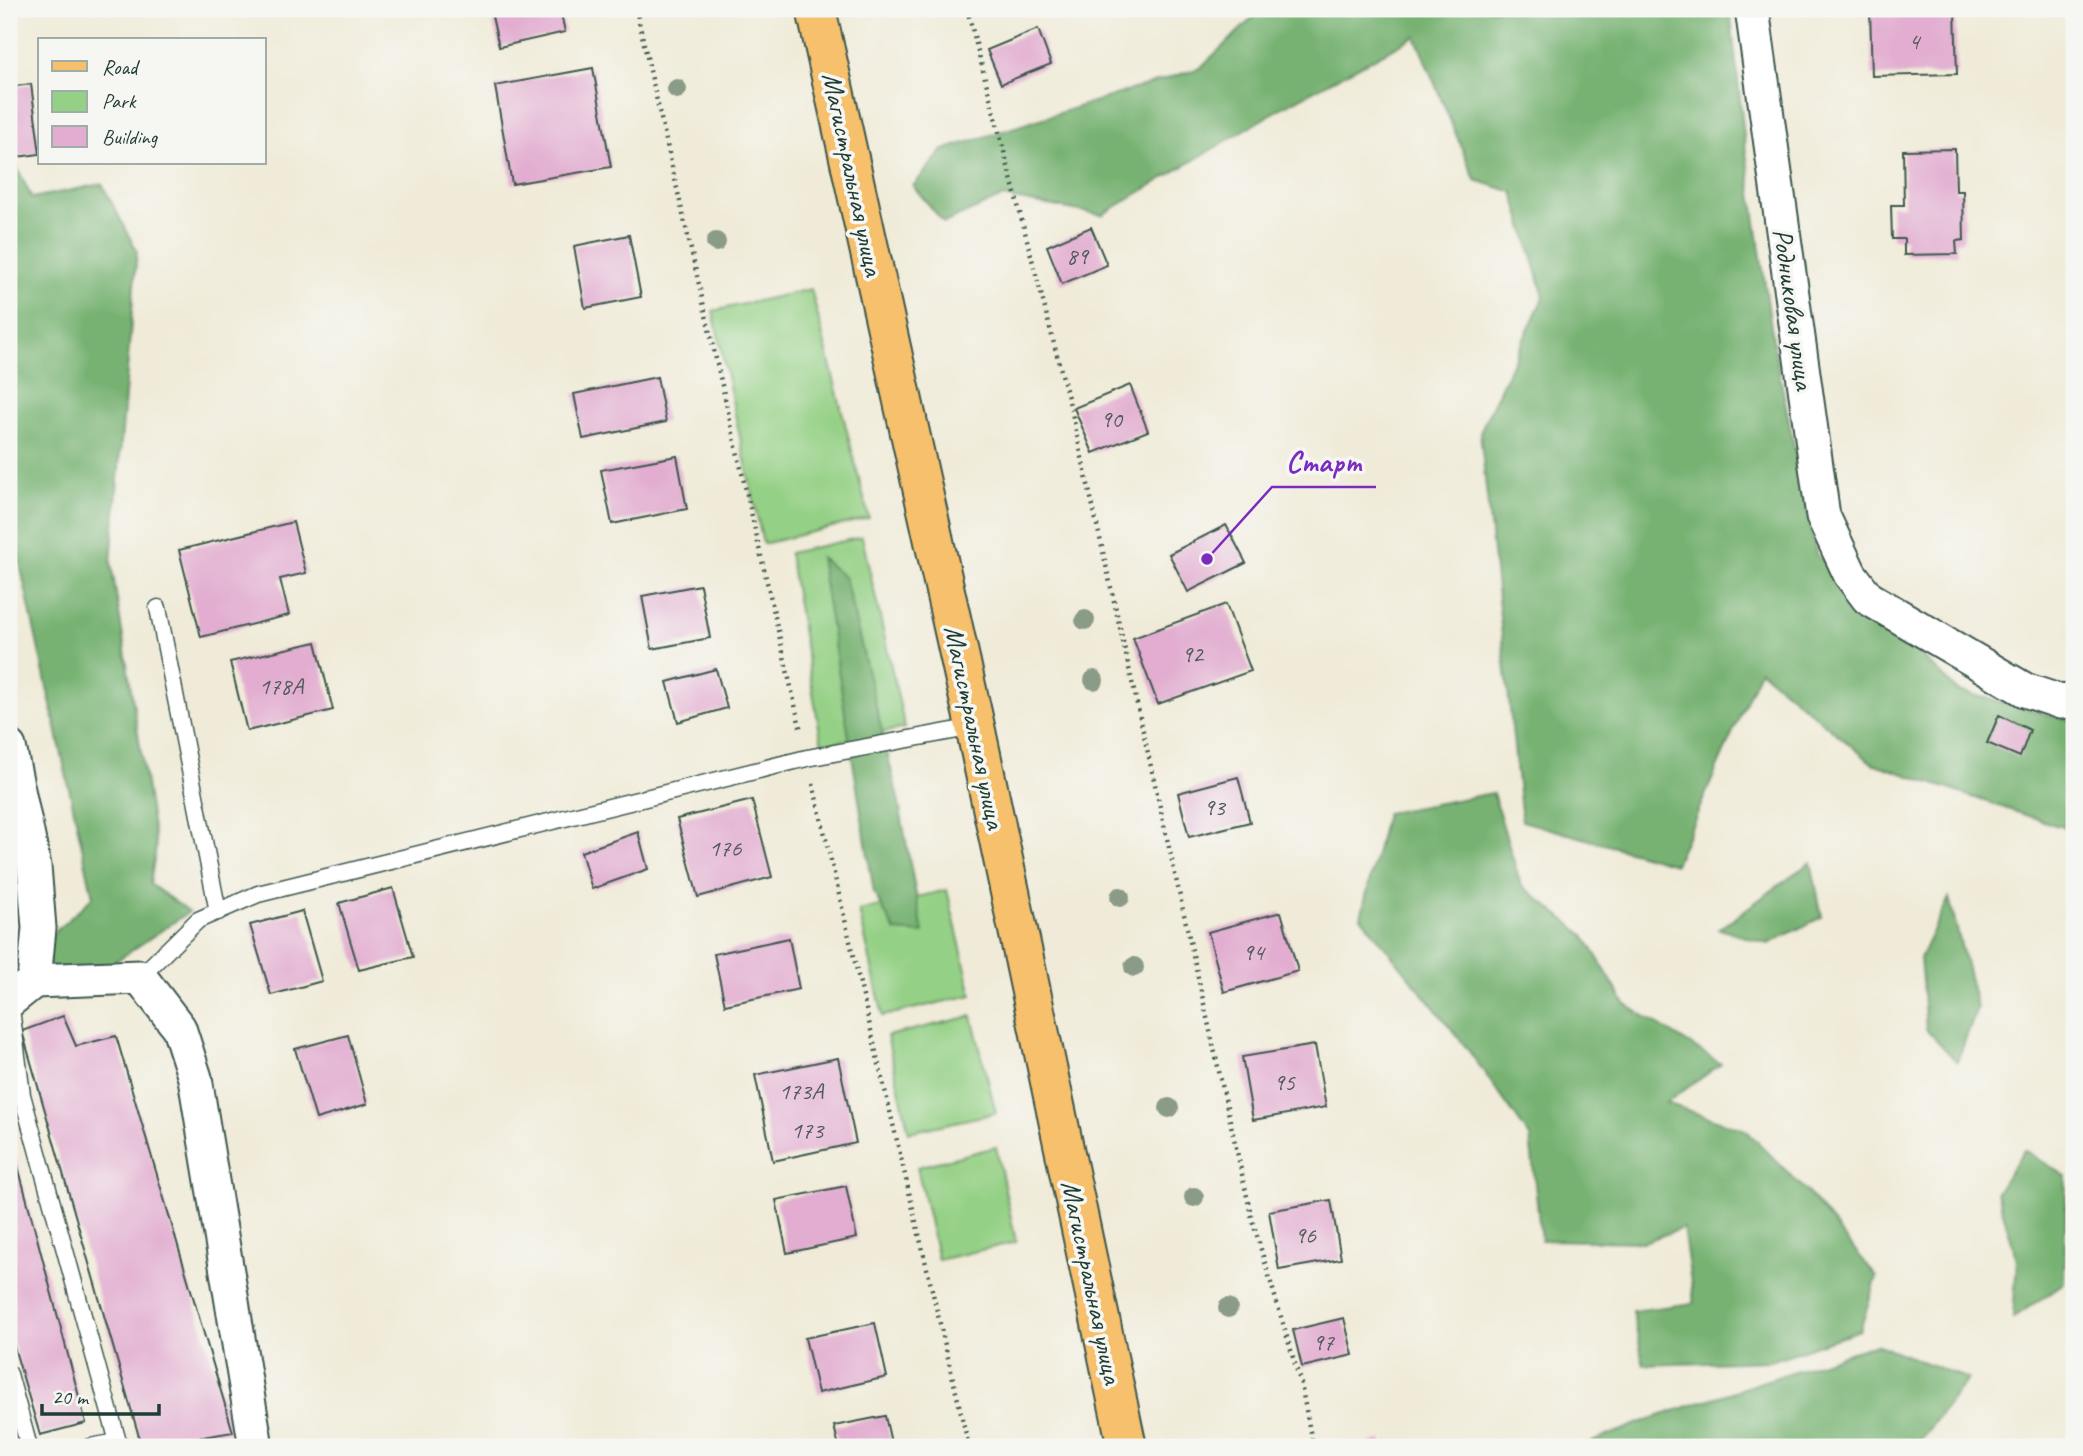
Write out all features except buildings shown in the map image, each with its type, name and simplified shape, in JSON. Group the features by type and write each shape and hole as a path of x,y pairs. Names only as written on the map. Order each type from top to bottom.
{"main road":[{"name":"Магистральная улица","path":"816,9 975,726 1127,1447"}],"street":[{"name":"Родниковая улица","path":"1752,9 1823,516 1850,573 1868,597 2025,690 2061,702 2074,700"},
{"path":"9,747 34,866 39,928 18,994 140,977 179,1028 195,1078 256,1447"}],"lane":[{"path":"158,608 218,912"},
{"path":"140,977 198,920 258,894 807,758 975,726"},
{"path":"18,994 22,1095 120,1445 90,1447"},
{"path":"9,1374 29,1447"}],"path":[{"path":"967,9 1072,414 1252,1219 1301,1384 1314,1447"}],"green space":[{"path":"1262,9 1730,9 1745,145 1774,347 1816,554 1958,691 2074,721 2074,829 1872,763 1760,670 1675,864 1522,821 1480,432 1544,296 1513,192 1475,180 1415,36 1283,107 1102,215 1002,197 944,223 913,186 943,150 1200,68"},
{"path":"9,151 32,198 102,184 137,251 111,562 156,847 150,884 189,912 83,983 47,981 36,949 93,897 9,514"},
{"path":"811,289 869,518 763,544 713,311"},
{"path":"862,537 905,728 822,745 789,553"},
{"path":"820,557 845,578 898,798 923,933 895,931 874,893"},
{"path":"1493,793 1521,885 1584,935 1625,1004 1721,1064 1666,1103 1746,1130 1808,1193 1877,1277 1860,1330 1771,1361 1644,1365 1632,1311 1694,1303 1683,1228 1644,1242 1541,1240 1530,1137 1466,1047 1361,917 1386,813"},
{"path":"1811,862 1822,917 1768,944 1719,929"},
{"path":"947,890 972,995 883,1016 859,911"},
{"path":"1949,898 1977,1008 1957,1062 1926,1029 1920,958"},
{"path":"972,1016 996,1113 909,1132 887,1036"},
{"path":"996,1147 1016,1242 938,1260 917,1167"},
{"path":"2024,1150 2066,1176 2064,1283 2013,1318 2017,1260 1997,1192"},
{"path":"1876,1344 1968,1379 1915,1447 1579,1447 1650,1419"}],"place":[{"name":"Старт","path":"1207,559"}]}
